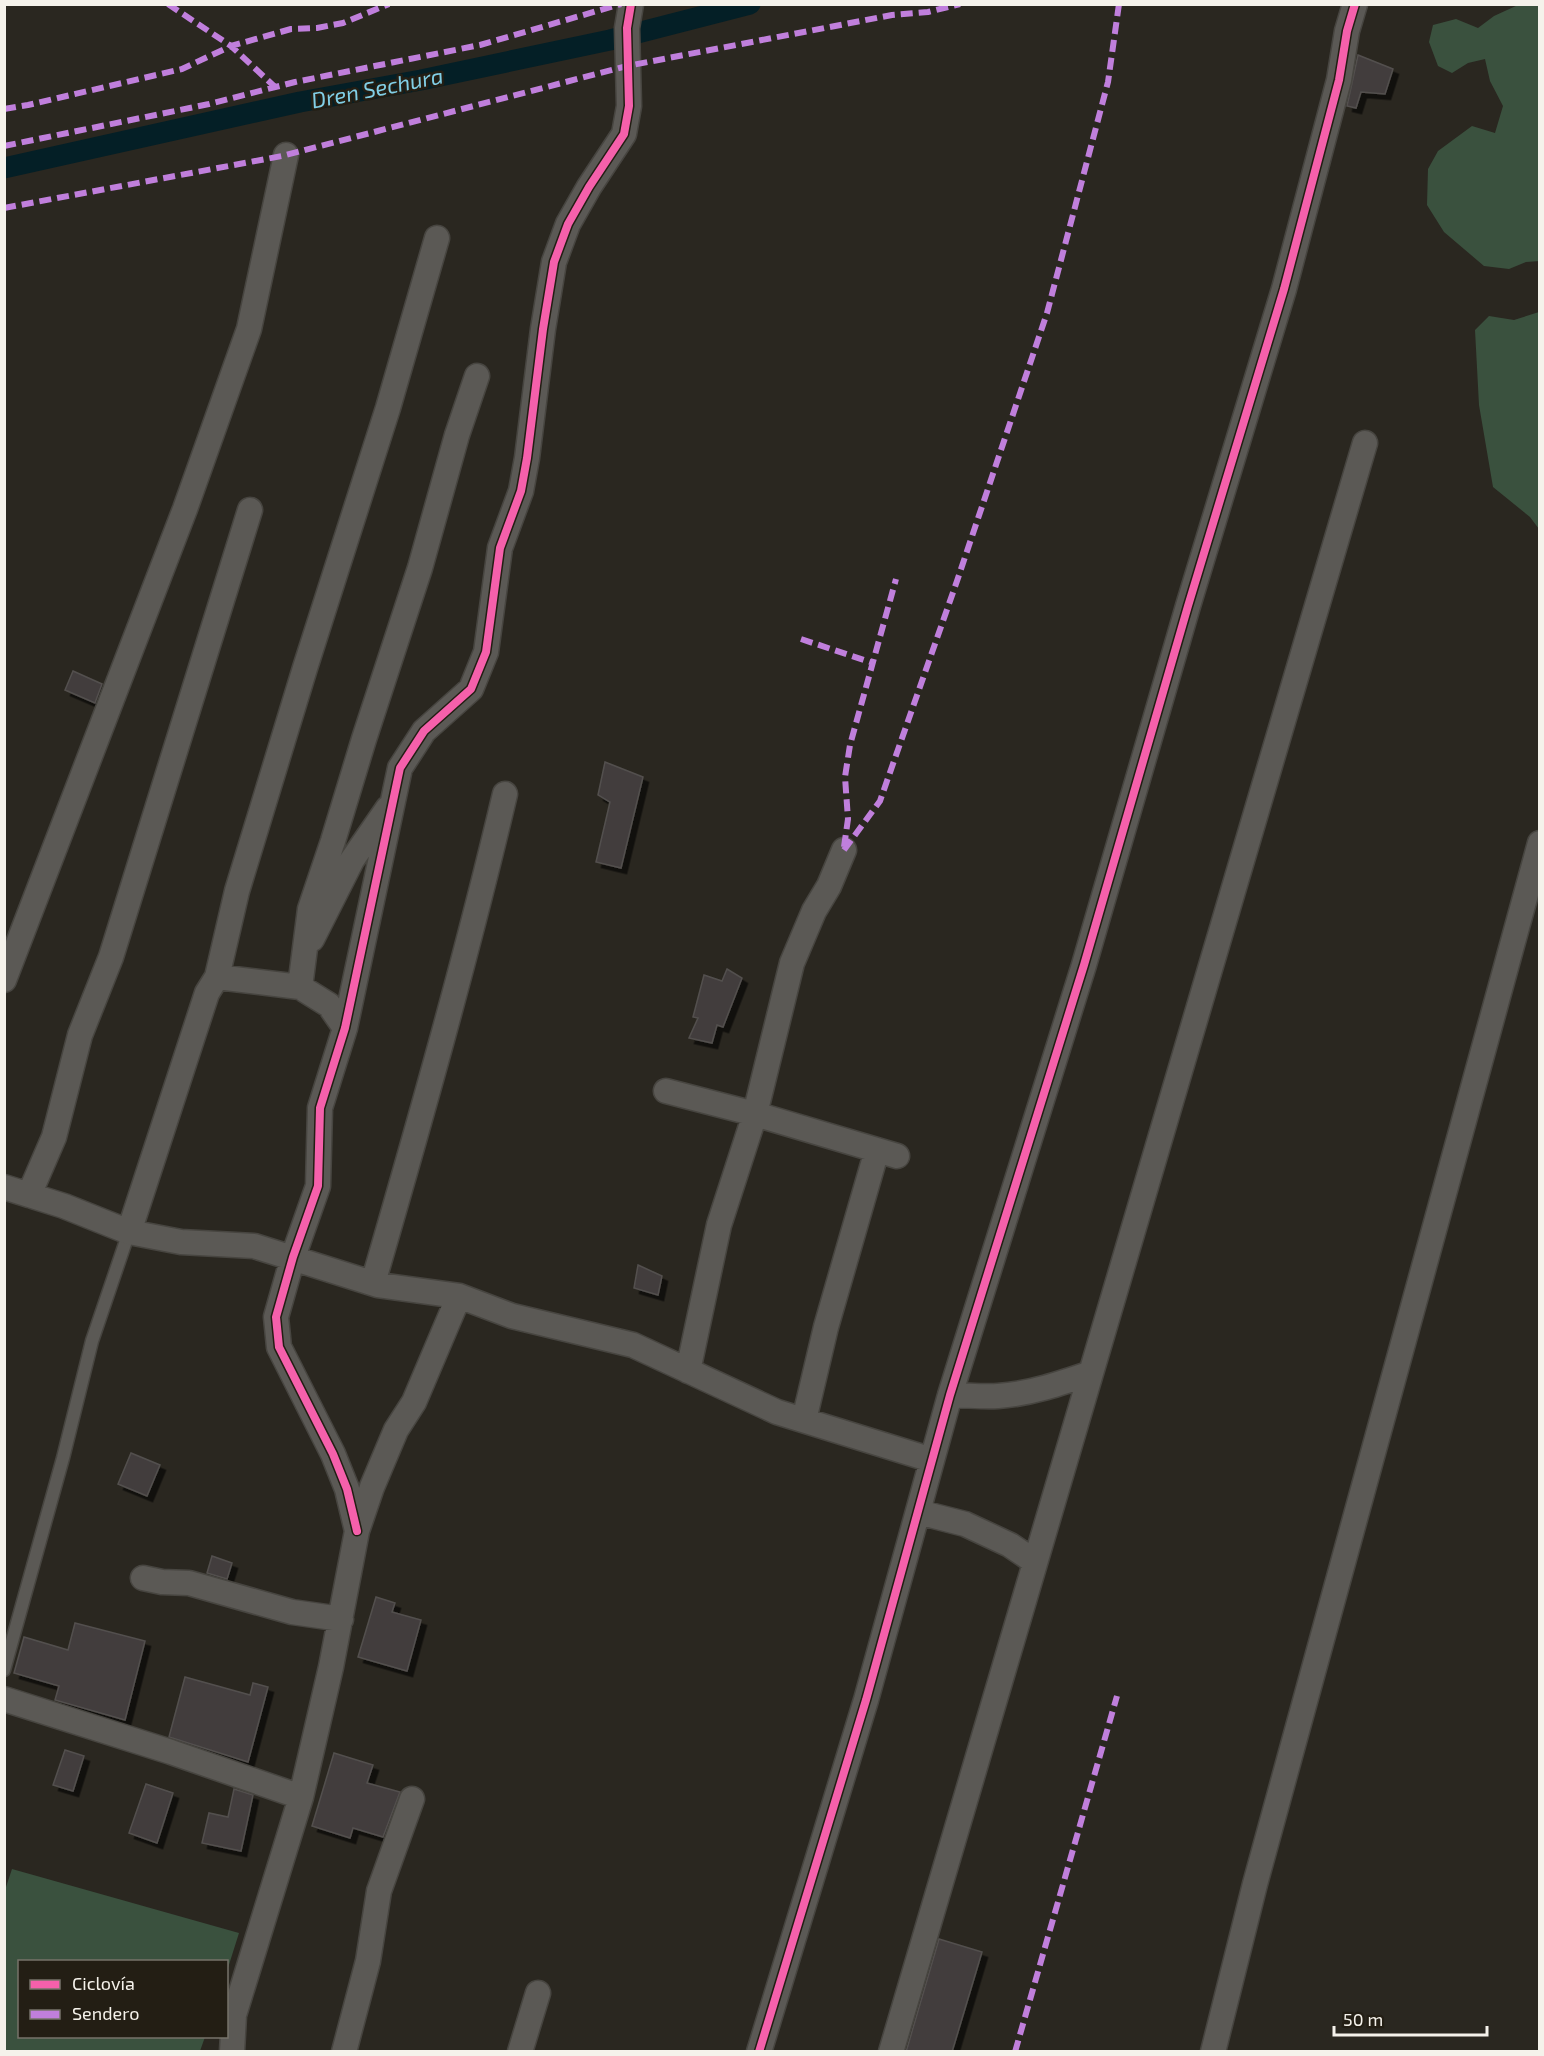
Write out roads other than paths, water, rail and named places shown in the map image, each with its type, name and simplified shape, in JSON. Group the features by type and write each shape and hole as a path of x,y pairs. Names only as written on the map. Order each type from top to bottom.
{"street":[{"path":"357,1531 347,1489 333,1454 279,1347 276,1317 293,1257 318,1186 320,1108 345,1028 400,768 424,731 471,689 486,652 501,548 521,491 527,458 543,329 555,262 568,224 624,134 629,106 627,28 631,4"},
{"path":"759,2052 866,1700 950,1395 1084,965 1188,606 1284,289 1339,80 1347,31 1355,4"},
{"path":"4,980 185,509 249,328 286,155"},
{"path":"129,1232 207,993 217,977 237,891 388,408 437,238"},
{"path":"300,987 310,909 420,568 457,435 477,376"},
{"path":"891,2052 1365,443"},
{"path":"29,1195 54,1137 80,1035 111,957 250,510"},
{"path":"373,1283 438,1058 477,913 505,794"},
{"path":"304,954 352,860 393,802"},
{"path":"1213,2052 1255,1884 1539,843"},
{"path":"688,1371 719,1225 755,1114 792,963 814,911 830,886 844,850"},
{"path":"217,977 300,987 329,1005 345,1028"},
{"path":"666,1091 755,1114 887,1153 829,1315 804,1420"},
{"path":"4,1187 129,1232 181,1242 254,1246 373,1283 459,1296 512,1316 633,1345 777,1412 932,1460"},
{"path":"232,2052 234,2015 301,1797 341,1619 357,1531 372,1487 396,1430 414,1402 459,1296"},
{"path":"950,1395 998,1396 1065,1382 1091,1373"},
{"path":"918,1512 973,1528 1010,1545 1035,1562"},
{"path":"143,1578 189,1583 292,1612 341,1619"},
{"path":"4,1699 171,1752 301,1797"},
{"path":"344,2052 368,1961 380,1891 412,1799"},
{"path":"520,2052 538,1994"}],"lane":[{"path":"4,1670 63,1458 92,1341 129,1232"}],"waterway":[{"name":"Dren Sechura","path":"4,168 300,102 421,80 610,40 750,4"}]}
